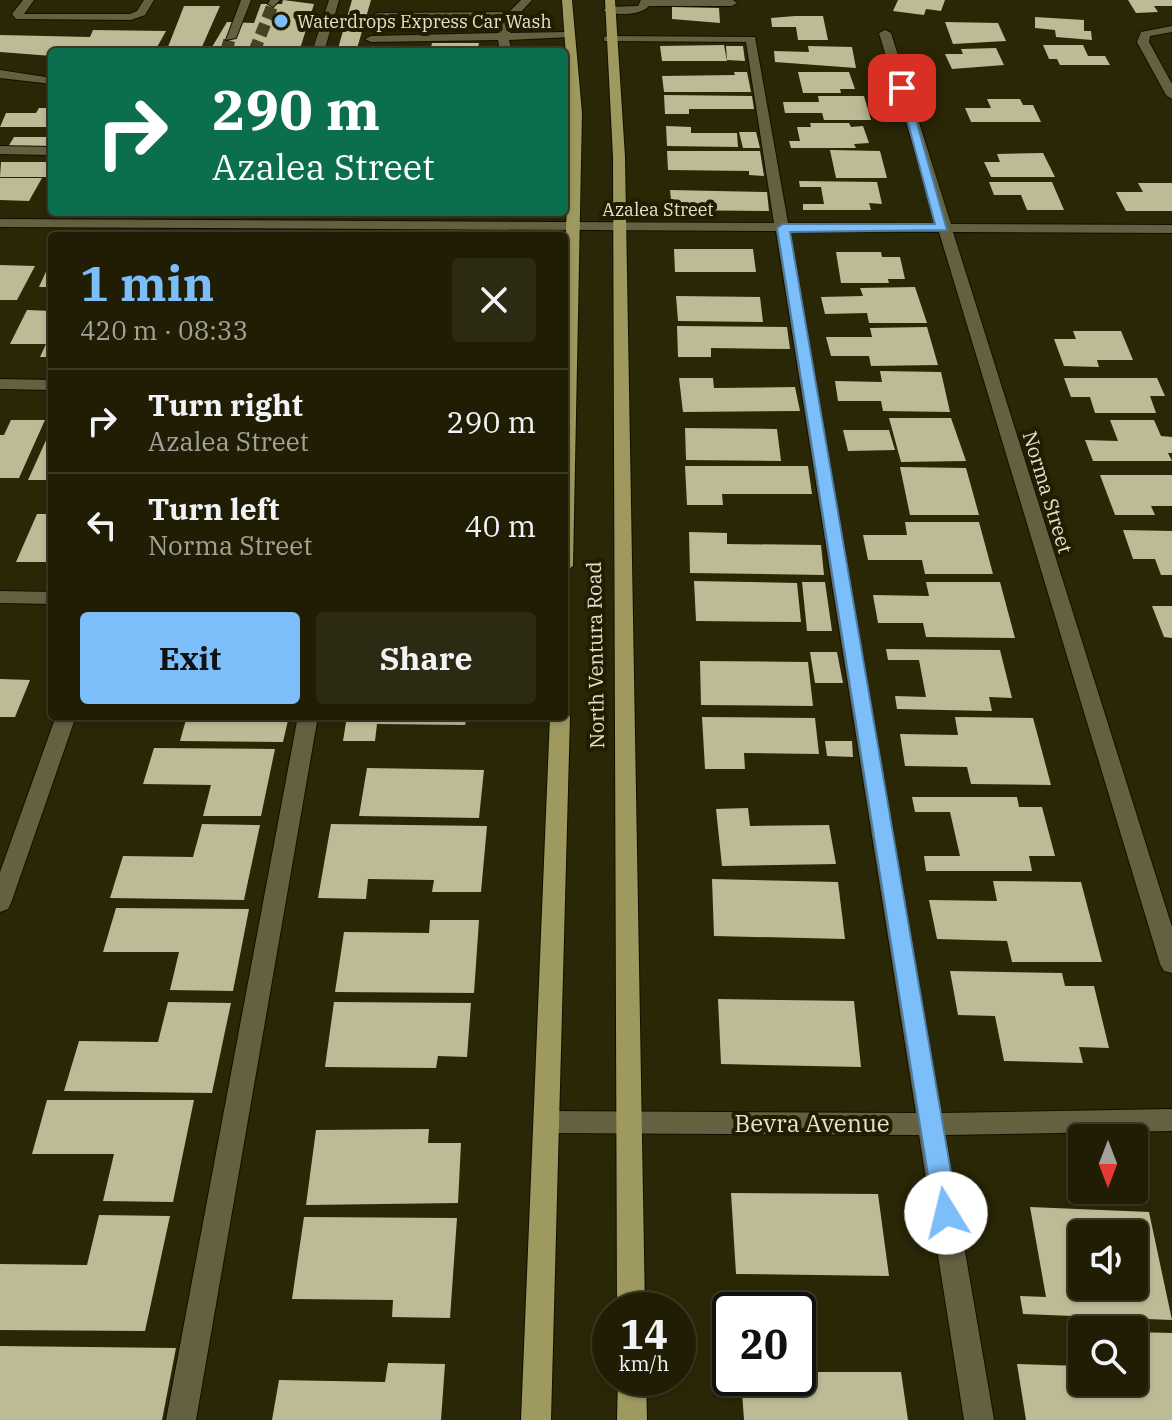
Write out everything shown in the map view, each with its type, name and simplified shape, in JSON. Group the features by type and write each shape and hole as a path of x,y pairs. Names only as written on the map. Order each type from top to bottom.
{"main road":[{"name":"North Ventura Road","path":"567,0 567,35 576,79 570,113 569,195 573,227 568,415"},
{"name":"North Ventura Road","path":"610,5 608,39 615,64 618,109 631,1292"},
{"name":"North Ventura Road","path":"536,1420 560,720"},
{"path":"632,1396 632,1420"}],"street":[{"path":"29,0 18,14 20,17 131,17 141,13 149,0"},
{"path":"76,17 89,0"},
{"path":"230,38 246,0"},
{"path":"319,48 334,0"},
{"path":"383,0 369,46 416,38 567,35"},
{"path":"405,16 409,0"},
{"path":"505,48 503,36 512,15 527,0"},
{"path":"610,5 641,9 646,2 732,11"},
{"path":"691,39 696,27 732,11"},
{"path":"378,16 512,15"},
{"path":"1172,29 1145,34 1145,52 1172,95"},
{"name":"Norma Street","path":"885,33 1172,964"},
{"path":"415,48 416,38"},
{"path":"608,39 751,39 979,1420"},
{"path":"0,74 48,81"},
{"path":"0,150 48,151"},
{"name":"Azalea Street","path":"0,223 238,230 320,218 396,230 424,219 510,219 573,227 1172,229"},
{"path":"0,384 48,385"},
{"path":"0,597 48,598"},
{"path":"0,900 65,720"},
{"path":"181,1420 307,720"},
{"name":"Bevra Avenue","path":"548,1122 931,1124 1172,1120"}],"building":[{"name":"Waterdrops Express Car Wash","path":"283,0 314,4 300,48 211,48 227,22 254,23 261,4 282,4"},
{"name":"Waterdrops Express Car Wash","path":"352,0 371,0 357,48 338,48"},
{"path":"898,0 945,0 941,11 926,9 924,15 893,11"},
{"path":"1128,0 1172,0 1172,6 1154,6 1158,12 1136,13"},
{"path":"184,6 220,6 201,48 168,48"},
{"path":"672,7 719,8 720,23 672,19"},
{"path":"823,16 828,40 798,40 796,27 772,27 771,18"},
{"path":"1035,17 1084,20 1084,31 1091,31 1092,40 1056,37 1055,30 1035,28"},
{"path":"945,22 998,23 1006,41 953,44"},
{"path":"93,30 166,31 157,48 48,48 48,56 0,52 0,35 90,37"},
{"path":"432,43 479,43 478,48 431,48"},
{"path":"724,45 727,61 662,61 660,46"},
{"path":"1043,45 1083,45 1088,56 1105,56 1110,65 1060,65 1057,59 1049,59"},
{"path":"726,46 743,46 745,61 727,60"},
{"path":"808,46 852,47 856,68 775,62 774,51 809,52"},
{"path":"996,48 1004,65 952,69 945,54 963,54 961,49"},
{"path":"734,72 747,72 751,92 664,92 662,76 735,75"},
{"path":"798,72 849,72 855,89 840,89 841,93 803,93"},
{"path":"664,95 752,96 754,109 689,109 689,114 665,114"},
{"path":"818,96 864,96 871,120 824,120 822,113 785,113 783,102 819,102"},
{"path":"987,99 1020,99 1023,105 1033,105 1041,122 971,122 965,108 991,108"},
{"path":"39,108 48,108 48,127 0,127 6,113 36,113"},
{"path":"810,123 863,126 869,143 854,144 856,148 791,148 789,141 800,141 797,127 811,127"},
{"path":"666,126 691,127 691,133 737,133 738,147 667,146"},
{"path":"739,132 756,132 760,148 743,148"},
{"path":"14,137 48,137 48,147 8,147"},
{"path":"830,150 880,151 887,178 836,178"},
{"path":"667,151 760,151 764,176 749,175 749,171 668,170"},
{"path":"1043,153 1055,177 991,177 984,162 1000,162 997,154"},
{"path":"1,162 48,162 48,177 0,177"},
{"path":"0,178 42,178 29,201 0,200"},
{"path":"799,181 877,182 882,204 869,203 871,210 803,210 803,204 824,204 821,187 800,187"},
{"path":"989,182 1052,182 1064,210 1027,210 1021,195 994,195"},
{"path":"1138,183 1172,183 1172,211 1126,211 1116,192 1143,192"},
{"path":"670,190 767,192 769,211 672,210"},
{"path":"674,249 753,249 756,272 675,272"},
{"path":"836,252 881,252 882,257 900,257 905,279 888,279 889,283 841,283"},
{"path":"0,265 35,266 17,300 0,300"},
{"path":"48,267 48,287 39,287"},
{"path":"915,287 927,323 869,323 867,313 825,314 821,297 863,296 860,288"},
{"path":"676,296 760,297 763,322 678,321"},
{"path":"27,310 48,311 48,357 40,357 46,344 10,344"},
{"path":"677,326 787,327 790,349 711,348 711,357 678,357"},
{"path":"927,327 938,365 871,366 869,356 831,356 826,337 872,337 870,328"},
{"path":"1073,331 1121,331 1133,360 1097,360 1099,367 1064,366 1054,339 1076,339"},
{"path":"880,371 941,372 950,412 883,411 881,401 838,401 835,381 882,382"},
{"path":"679,378 713,378 714,388 795,387 800,411 683,412"},
{"path":"1064,378 1157,378 1165,396 1150,396 1156,413 1095,413 1090,397 1071,397"},
{"path":"889,418 951,418 966,461 901,462"},
{"path":"11,420 45,420 19,478 0,478 0,435 4,435"},
{"path":"1110,420 1154,420 1161,436 1172,437 1172,453 1168,453 1172,461 1093,461 1085,440 1118,441"},
{"path":"685,428 777,429 781,461 686,460"},
{"path":"843,430 889,430 895,450 848,451"},
{"path":"48,436 48,480 28,480"},
{"path":"685,466 808,466 812,494 722,494 723,505 687,505"},
{"path":"900,467 966,468 979,515 910,515"},
{"path":"1100,475 1172,475 1172,506 1151,506 1155,515 1115,515"},
{"path":"37,514 48,514 48,562 16,562"},
{"path":"905,522 979,522 993,574 925,574 922,560 868,560 863,535 907,535"},
{"path":"1123,530 1172,531 1172,575 1161,575 1155,559 1133,559"},
{"path":"689,532 727,533 727,544 821,545 824,575 690,573"},
{"path":"694,581 797,583 801,622 696,621"},
{"path":"802,582 825,582 832,631 807,631"},
{"path":"926,582 1000,582 1015,638 926,637 923,623 878,623 873,595 929,596"},
{"path":"1152,606 1172,606 1172,638 1164,637"},
{"path":"886,649 1000,650 1012,698 989,697 992,711 897,709 895,696 926,697 919,660 888,660"},
{"path":"810,652 837,652 843,683 815,683"},
{"path":"700,661 808,662 813,706 701,705"},
{"path":"0,679 30,680 15,717 0,717"},
{"path":"702,717 815,718 819,754 744,753 745,769 705,769"},
{"path":"955,717 1033,718 1051,785 971,784 967,767 905,766 900,734 958,735"},
{"path":"186,720 288,720 283,742 180,741"},
{"path":"346,720 466,720 465,725 377,724 375,741 343,741"},
{"path":"825,741 852,741 853,757 827,756"},
{"path":"154,748 275,749 261,816 203,816 211,785 143,784"},
{"path":"367,768 484,770 479,818 359,816"},
{"path":"912,797 1017,797 1019,807 1042,807 1055,856 1029,856 1032,871 926,871 924,856 960,856 950,812 915,812"},
{"path":"748,808 750,826 829,825 836,864 722,866 716,809"},
{"path":"202,824 260,825 244,900 110,898 123,856 193,857"},
{"path":"331,824 487,826 481,892 432,892 434,880 368,879 366,899 318,898"},
{"path":"712,879 838,882 845,939 714,936"},
{"path":"993,881 1081,882 1102,962 1012,962 1007,941 937,939 929,900 997,901"},
{"path":"116,908 249,909 233,991 170,990 179,952 103,952"},
{"path":"430,920 479,920 474,993 335,992 344,932 429,933"},
{"path":"950,971 1062,973 1065,986 1094,986 1109,1048 1079,1047 1083,1063 1004,1061 995,1016 958,1015"},
{"path":"718,999 854,1001 861,1067 721,1064"},
{"path":"168,1002 231,1003 212,1093 64,1091 79,1041 158,1042"},
{"path":"334,1002 471,1003 467,1057 438,1056 436,1068 325,1067"},
{"path":"47,1100 194,1100 173,1202 103,1201 114,1154 32,1154"},
{"path":"429,1129 428,1143 461,1143 458,1203 306,1205 316,1130"},
{"path":"731,1193 878,1194 889,1276 736,1274"},
{"path":"1030,1207 1149,1212 1172,1320 1148,1319 1148,1316 1023,1314 1020,1296 1046,1297"},
{"path":"99,1215 170,1216 145,1331 0,1330 0,1264 87,1265"},
{"path":"304,1217 457,1218 450,1318 392,1317 393,1300 292,1299"},
{"path":"1148,1332 1172,1333 1172,1420 1026,1420 1017,1364 1068,1366 1068,1396 1148,1396"},
{"path":"0,1346 176,1348 162,1420 0,1420"},
{"path":"388,1363 445,1364 441,1420 272,1420 279,1380 385,1382"},
{"path":"816,1372 901,1372 908,1420 744,1420 742,1396 816,1396"}],"tunnel":[{"path":"256,48 273,4"},
{"path":"227,48 230,38"}],"place":[{"name":"Waterdrops Express Car Wash","path":"281,21"}],"route":[{"path":"902,88 943,227 783,228 946,1213"}]}
